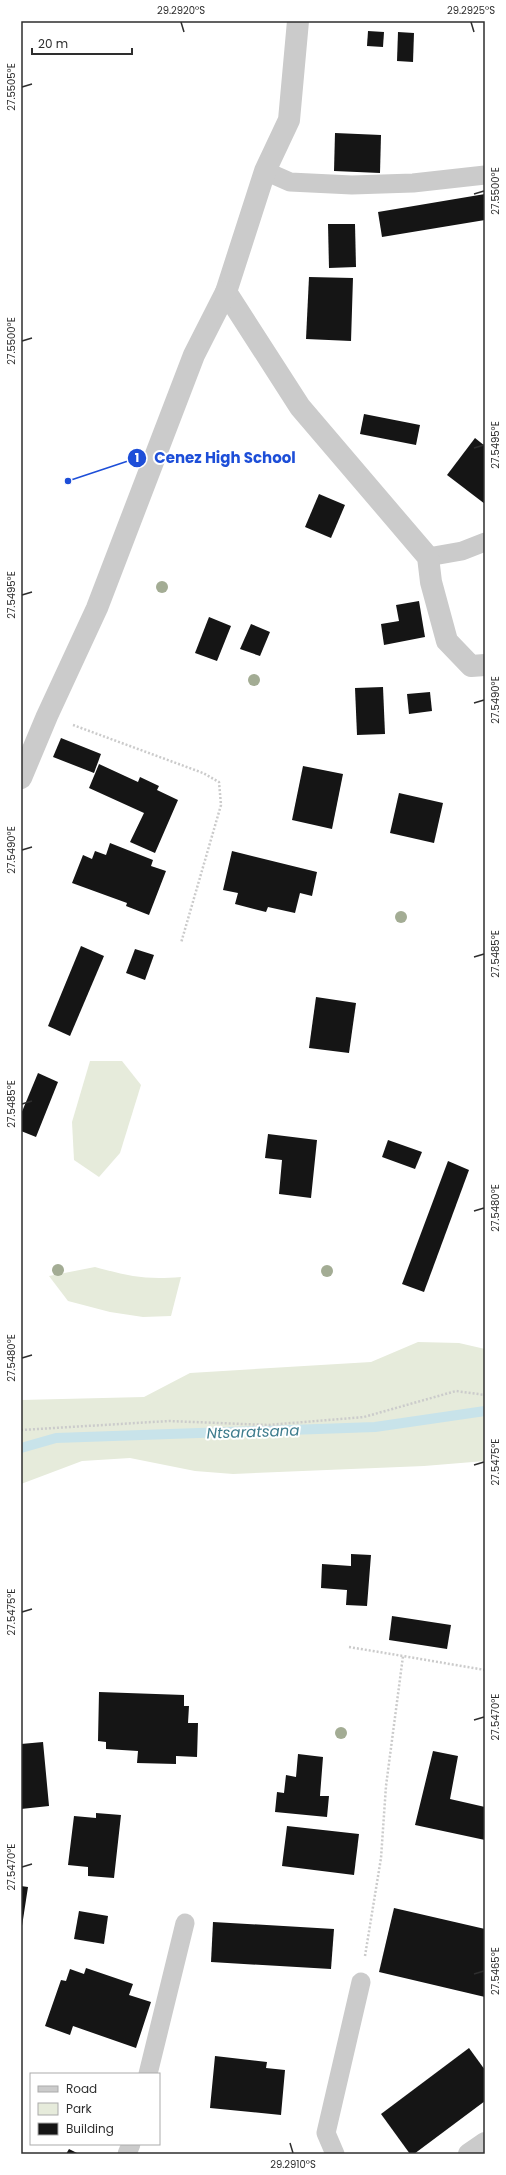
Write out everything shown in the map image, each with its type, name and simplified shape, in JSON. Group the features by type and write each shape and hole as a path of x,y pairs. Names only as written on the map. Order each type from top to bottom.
{"street":[{"path":"21,778 46,716 97,608 194,355 226,292 265,171 289,120 298,21"},
{"path":"226,292 300,407 428,557 430,582 447,641 471,666 485,665"},
{"path":"469,2154 485,2143"}],"lane":[{"path":"265,171 290,182 352,185 414,183 485,175"},
{"path":"428,557 462,551 485,542"},
{"path":"148,2073 185,1923"},
{"path":"335,2154 326,2133 361,1982"}],"path":[{"path":"46,716 203,772 219,782 221,805 181,943"},
{"path":"21,1430 168,1421 268,1425 364,1417 456,1391 485,1395"},
{"path":"349,1647 485,1670"},
{"path":"361,1982 381,1858 386,1786 403,1656"}],"green space":[{"path":"90,1061 122,1061 141,1085 120,1153 99,1177 74,1160 72,1122"},
{"path":"95,1267 146,1278 181,1277 171,1316 143,1317 110,1312 68,1301 49,1276"},
{"path":"418,1342 459,1343 485,1349 485,1461 424,1466 233,1474 195,1471 130,1458 82,1461 21,1484 21,1400 144,1397 190,1373 371,1362"}],"building":[{"path":"368,31 384,32 383,47 367,46"},
{"path":"398,32 414,33 413,62 397,61"},
{"path":"335,133 381,135 380,173 334,171"},
{"path":"485,194 485,220 382,237 378,212"},
{"path":"328,224 355,224 356,267 329,268"},
{"path":"309,277 353,278 351,341 306,339"},
{"path":"364,414 420,425 416,445 360,434"},
{"path":"475,438 485,446 485,504 447,475"},
{"path":"319,494 345,505 331,538 305,527"},
{"path":"419,601 425,637 384,645 381,624 399,621 396,605"},
{"path":"209,617 231,626 217,661 195,653"},
{"path":"251,624 270,632 260,656 240,649"},
{"path":"383,687 385,734 357,735 355,688"},
{"path":"430,692 432,711 409,714 407,694"},
{"path":"61,738 101,754 94,773 53,757"},
{"path":"99,764 138,782 140,777 159,786 157,790 178,800 155,853 130,842 144,813 89,788"},
{"path":"303,766 343,774 332,829 292,820"},
{"path":"399,793 443,803 434,843 390,833"},
{"path":"110,843 153,860 151,866 166,871 149,915 126,906 127,903 72,883 83,855 92,859 95,851 106,855"},
{"path":"232,851 317,872 312,896 300,893 295,913 268,907 266,912 235,904 238,893 223,890"},
{"path":"81,946 104,956 70,1036 48,1026"},
{"path":"135,949 154,955 145,980 126,973"},
{"path":"316,997 356,1003 349,1053 309,1048"},
{"path":"38,1073 58,1082 36,1137 21,1131 21,1114"},
{"path":"268,1134 317,1140 311,1198 279,1194 282,1160 265,1158"},
{"path":"388,1140 422,1152 415,1169 382,1157"},
{"path":"448,1161 469,1170 424,1292 402,1284"},
{"path":"351,1554 371,1555 367,1606 346,1605 347,1590 321,1588 322,1564 351,1566"},
{"path":"392,1616 451,1625 447,1649 389,1640"},
{"path":"99,1692 184,1695 184,1706 189,1706 188,1723 198,1723 197,1757 176,1756 176,1764 137,1763 138,1751 106,1749 106,1742 98,1741"},
{"path":"43,1742 49,1806 21,1809 21,1744"},
{"path":"433,1751 458,1756 450,1799 485,1807 485,1840 415,1825"},
{"path":"298,1754 323,1757 320,1796 329,1796 327,1817 275,1812 277,1792 284,1793 286,1775 296,1777"},
{"path":"96,1813 121,1815 114,1878 88,1876 88,1867 68,1865 74,1816 96,1818"},
{"path":"287,1826 359,1834 354,1875 282,1866"},
{"path":"21,1886 28,1887 22,1926 21,1926"},
{"path":"394,1908 485,1929 485,1997 379,1972"},
{"path":"79,1911 108,1916 104,1944 74,1939"},
{"path":"213,1922 334,1929 331,1969 211,1962"},
{"path":"86,1968 133,1984 129,1995 151,2002 136,2048 73,2026 70,2035 45,2026 61,1980 66,1981 70,1969 84,1974"},
{"path":"469,2048 485,2070 485,2101 414,2154 410,2154 381,2114"},
{"path":"215,2056 267,2062 266,2068 285,2070 281,2115 210,2108"},
{"path":"69,2149 79,2154 66,2154"}],"waterway":[{"name":"Ntsaratsana","path":"21,1448 56,1438 375,1427 485,1411"}],"place":[{"name":"Cenez High School","path":"68,481"}]}
